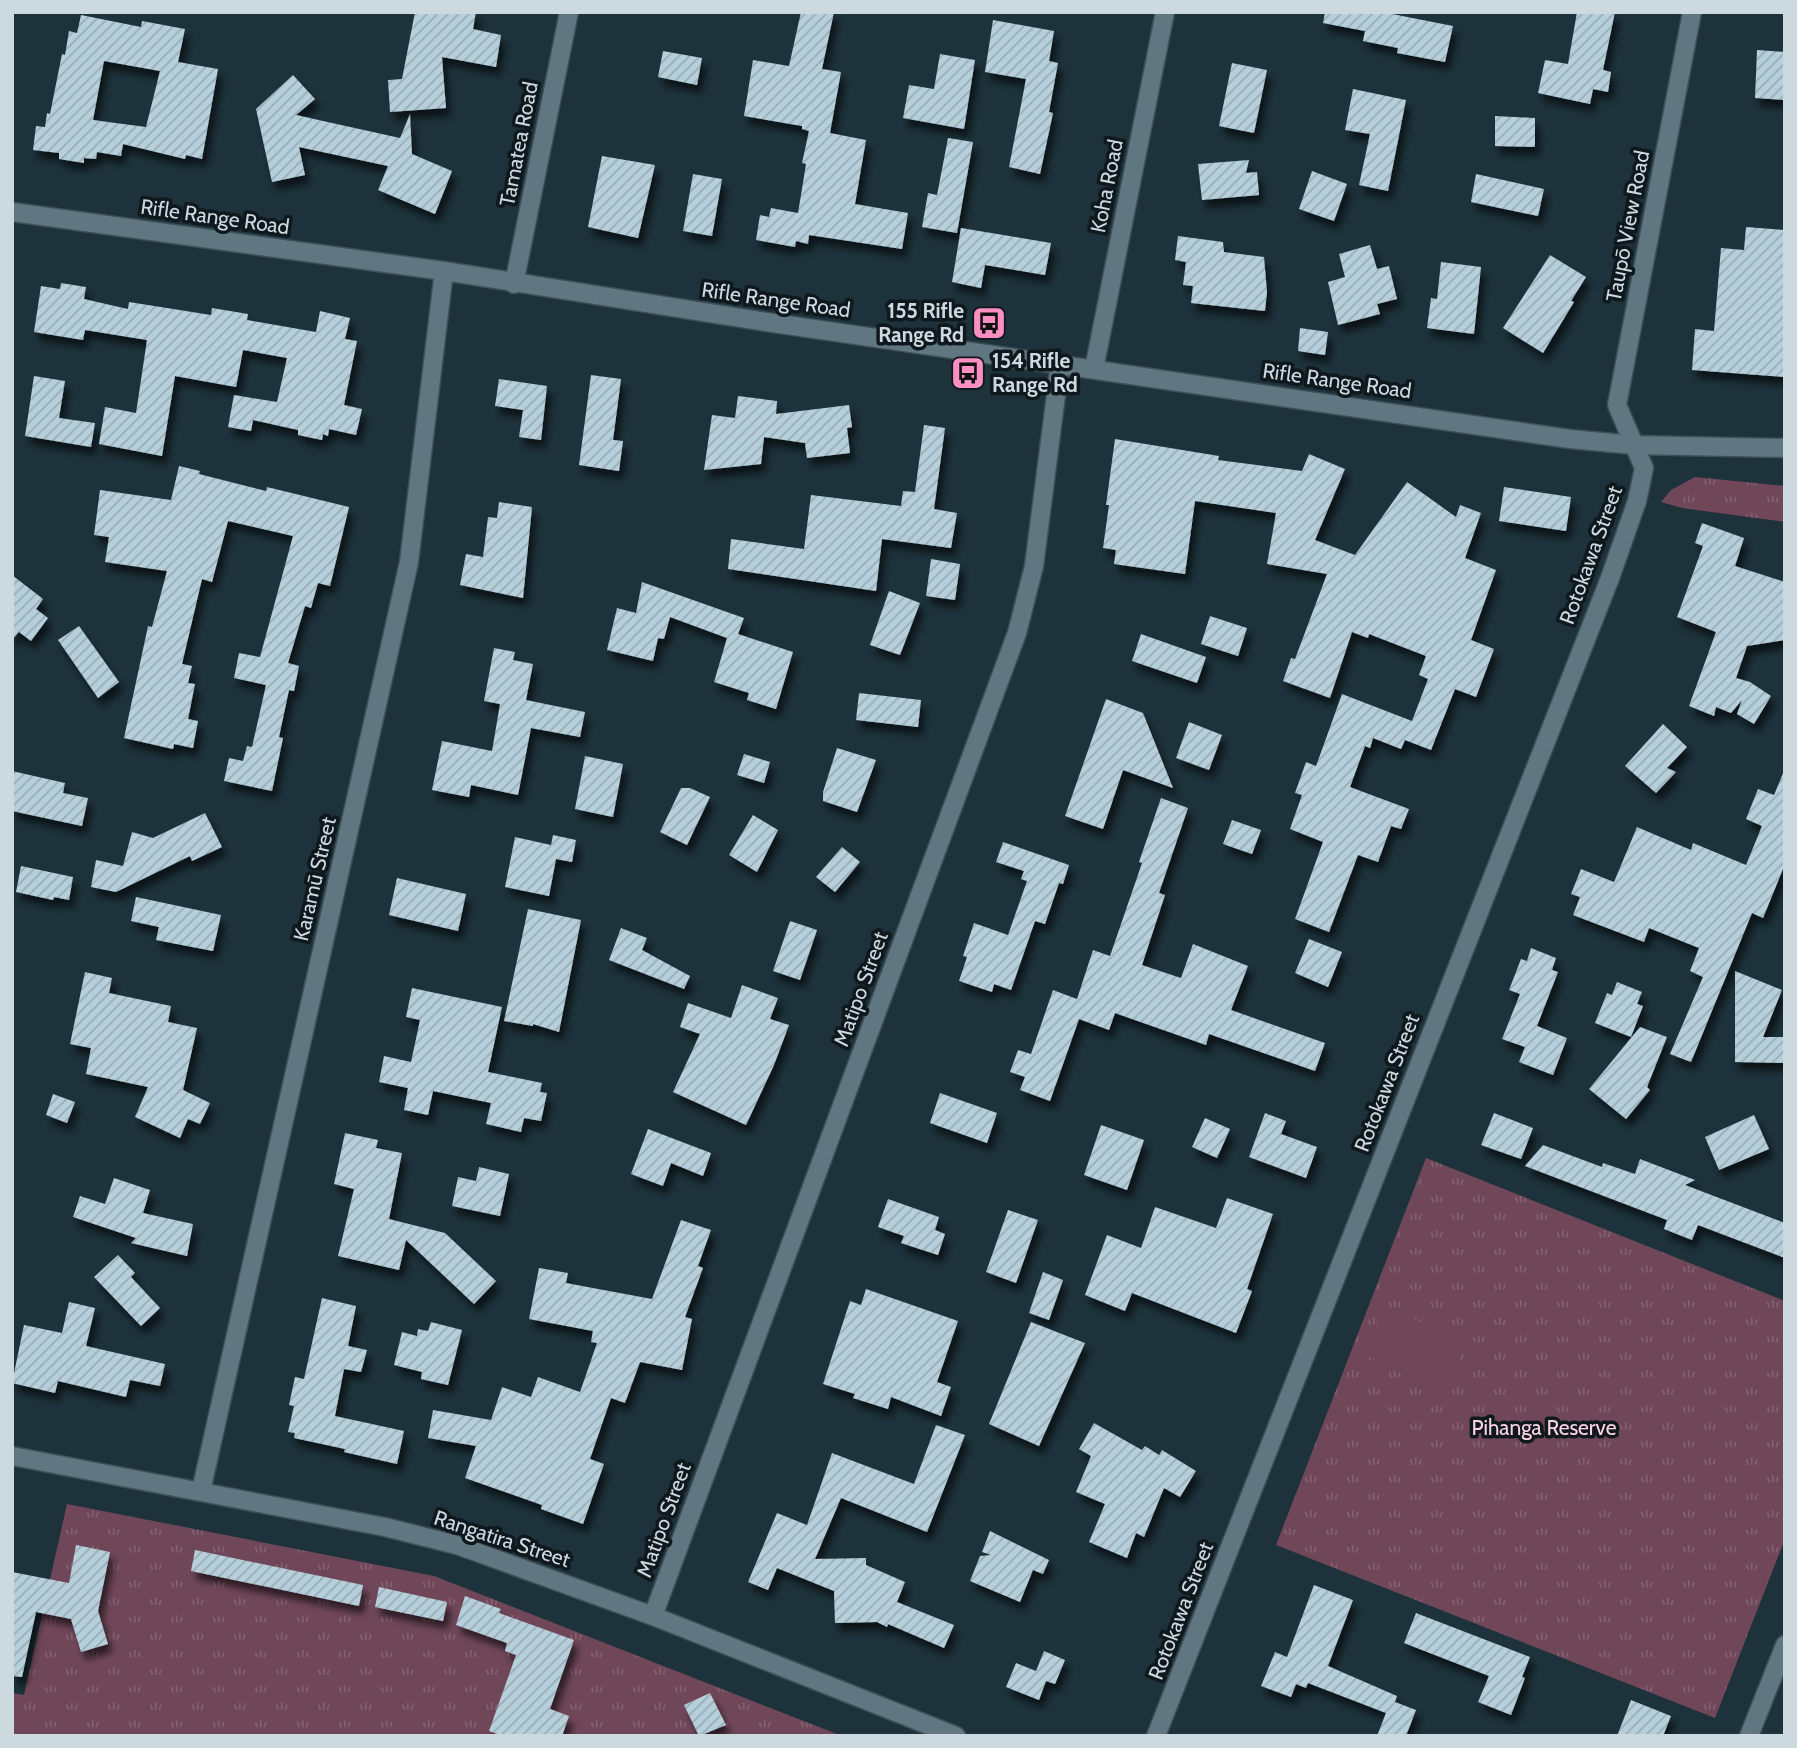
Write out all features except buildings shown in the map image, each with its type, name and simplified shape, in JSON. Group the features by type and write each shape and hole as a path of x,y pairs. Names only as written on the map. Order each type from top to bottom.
{"street":[{"name":"Tamatea Road","path":"514,284 569,12"},
{"name":"Koha Road","path":"1094,369 1165,12"},
{"name":"Taupō View Road","path":"1634,445 1617,405 1692,12"},
{"name":"Rifle Range Road","path":"12,212 444,271 514,284 1570,439 1634,445 1785,448"},
{"name":"Karamū Street","path":"201,1491 409,562 444,271"},
{"name":"Matipo Street","path":"653,1616 1017,633 1034,566 1059,364"},
{"name":"Rotokawa Street","path":"1156,1736 1610,578 1637,501 1644,468 1634,445"},
{"name":"Rangatira Street","path":"12,1456 385,1527 457,1545 653,1616 956,1736"},
{"path":"1749,1736 1785,1645"}],"green space":[{"path":"1695,477 1785,486 1785,522 1682,508 1661,502 1671,490"},
{"name":"Pihanga Reserve","path":"1426,1158 1785,1301 1785,1539 1715,1718 1276,1545"},
{"path":"1380,1309 1460,1336 1462,1354 1445,1384 1366,1356 1375,1340"},
{"path":"67,1504 434,1576 842,1736 12,1736 12,1693 24,1695"}],"place":[{"name":"155 Rifle Range Rd","path":"989,323"},
{"name":"154 Rifle Range Rd","path":"968,373"}]}
